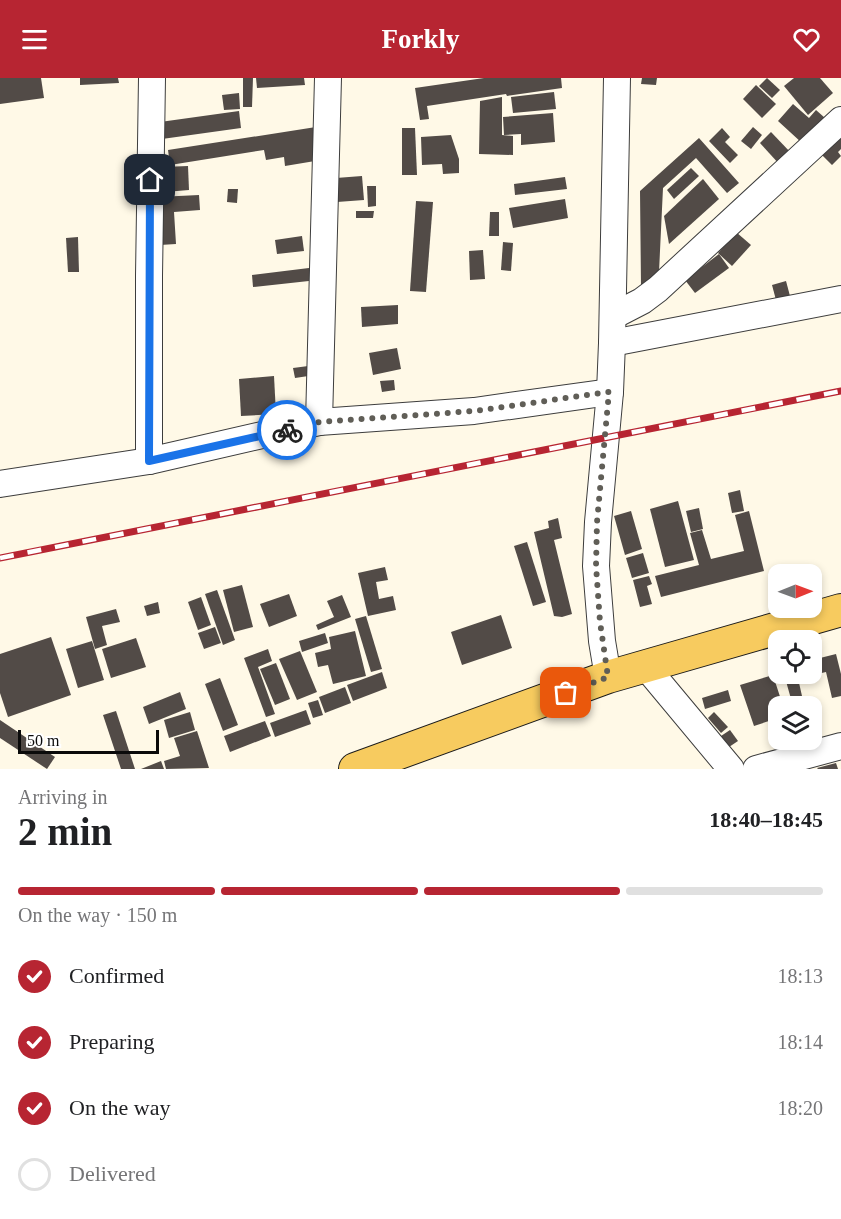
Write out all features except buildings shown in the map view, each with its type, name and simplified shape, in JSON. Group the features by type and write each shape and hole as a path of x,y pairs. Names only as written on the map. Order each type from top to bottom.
{"main road":[{"path":"355,769 608,677 841,610"}],"street":[{"path":"149,461 152,78"},
{"path":"320,422 328,78"},
{"path":"608,677 599,612 596,566 597,522 612,343 617,78"},
{"path":"613,316 642,301 658,289 841,120"},
{"path":"612,343 841,299"},
{"path":"0,484 149,461 320,422 474,411 609,392"},
{"path":"646,667 731,769"},
{"path":"756,769 841,746"}],"railway":[{"path":"0,558 841,391"}],"way so far":[{"path":"287,430 320,422 474,411 609,392 597,522 596,566 602,641 608,677 566,693"}],"route":[{"path":"150,180 149,461 287,430"}]}
